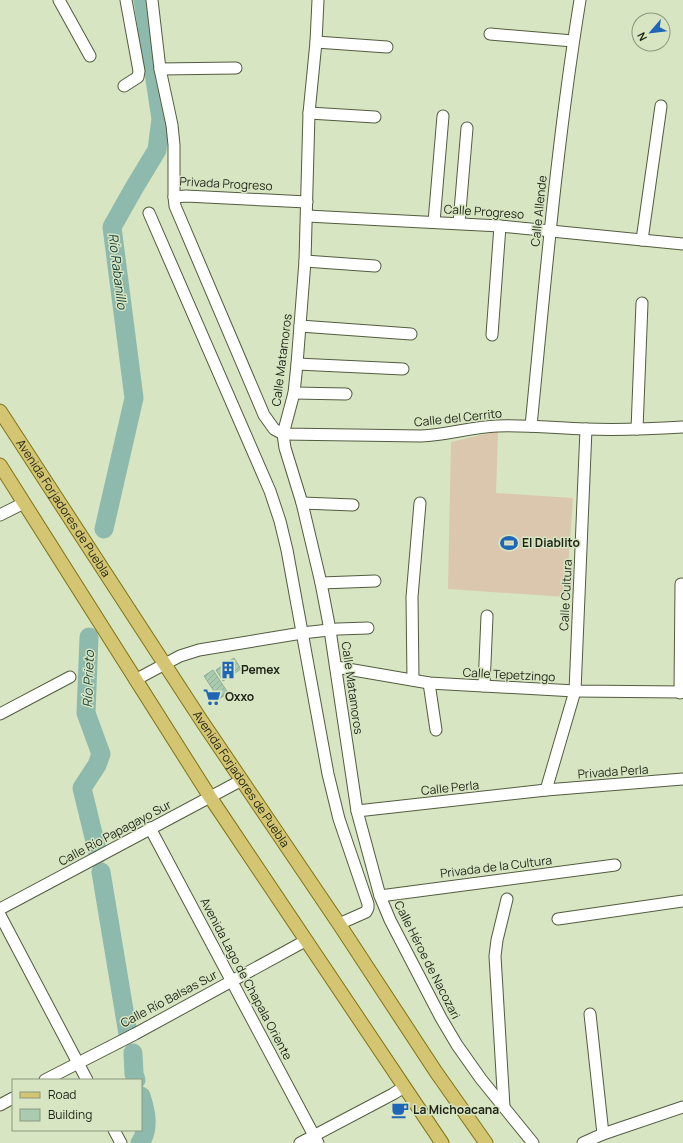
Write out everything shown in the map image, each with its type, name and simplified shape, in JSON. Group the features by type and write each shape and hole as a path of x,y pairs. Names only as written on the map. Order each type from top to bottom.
{"main road":[{"name":"Avenida Forjadores de Puebla","path":"0,411 242,780 436,1072 486,1143"},
{"path":"0,465 210,797 305,941 442,1143"}],"street":[{"path":"59,0 90,56"},
{"path":"124,86 138,77 139,71 126,0"},
{"name":"Privada Progreso","path":"152,0 160,69 172,125 174,145 174,197 186,196 307,202"},
{"name":"Calle Matamoros","path":"318,0 316,42 309,113 307,216 298,364 294,393 283,434 302,503 321,583 336,667 357,811"},
{"name":"Calle Allende","path":"531,426 550,230 573,41 580,0"},
{"path":"490,34 573,41"},
{"path":"316,42 387,47"},
{"path":"160,69 236,68"},
{"path":"642,240 661,106"},
{"path":"309,113 375,117"},
{"path":"434,222 443,116"},
{"path":"459,223 467,128"},
{"path":"174,197 175,206 264,415 274,429 283,434"},
{"path":"149,213 270,491 280,521 287,550 328,774 339,819 368,904 366,912 339,924"},
{"name":"Calle Progreso","path":"307,216 500,226 683,244"},
{"path":"492,335 500,226"},
{"path":"305,261 375,266"},
{"path":"636,429 642,303"},
{"path":"300,326 411,334"},
{"path":"298,364 403,369"},
{"path":"294,393 346,394"},
{"name":"Calle del Cerrito","path":"283,434 422,436 438,435 480,427 531,426 586,429 683,427"},
{"name":"Calle Cultura","path":"546,790 575,691 586,429"},
{"path":"0,515 24,502"},
{"path":"302,503 353,505"},
{"path":"413,680 412,596 420,503"},
{"path":"321,583 375,581"},
{"path":"681,584 682,692"},
{"path":"484,686 487,616"},
{"path":"135,680 165,663 199,650 302,633 368,628"},
{"name":"Calle Tepetzingo","path":"336,667 429,683 575,691 682,692"},
{"path":"0,714 70,677"},
{"path":"429,683 436,730"},
{"name":"Privada Perla","path":"546,790 683,779"},
{"name":"Calle Río Papagayo Sur","path":"0,908 242,780"},
{"name":"Calle Perla","path":"357,811 546,790"},
{"name":"Calle Héroe de Nacozari","path":"357,811 380,896 390,920 441,1018 457,1045 481,1079 533,1143"},
{"name":"Avenida Lago de Chapala Oriente","path":"150,828 316,1139"},
{"name":"Privada de la Cultura","path":"380,896 615,865"},
{"path":"504,1107 495,956 497,940 507,898"},
{"path":"558,919 683,901"},
{"path":"0,915 86,1079"},
{"name":"Calle Río Balsas Sur","path":"47,1079 135,1034 305,941"},
{"path":"590,1014 603,1134"},
{"path":"300,1143 316,1139 404,1087"},
{"path":"0,1105 12,1099"},
{"path":"584,1143 603,1134 683,1107"},
{"path":"115,1131 121,1143"}],"shaded area":[{"name":"El Diablito","path":"498,431 496,493 573,498 566,597 448,589 451,442"}],"building":[{"name":"Pemex","path":"234,658 241,669 223,681 216,670"},
{"path":"213,670 228,693 219,699 204,676"}],"waterway":[{"name":"Río Rabanillo","path":"104,529 134,398 112,227 157,150 161,119 143,0"},
{"name":"Río Prieto","path":"89,637 86,713 101,754 97,765 82,788 98,854"},
{"name":"Río Prieto","path":"101,872 128,1034"},
{"name":"Río Prieto","path":"133,1053 136,1079"},
{"name":"Río Prieto","path":"140,1143 146,1126 146,1114 142,1100"}],"place":[{"name":"El Diablito","path":"509,543"},
{"name":"Pemex","path":"228,670"},
{"name":"Oxxo","path":"212,697"},
{"name":"La Michoacana","path":"400,1110"}]}
